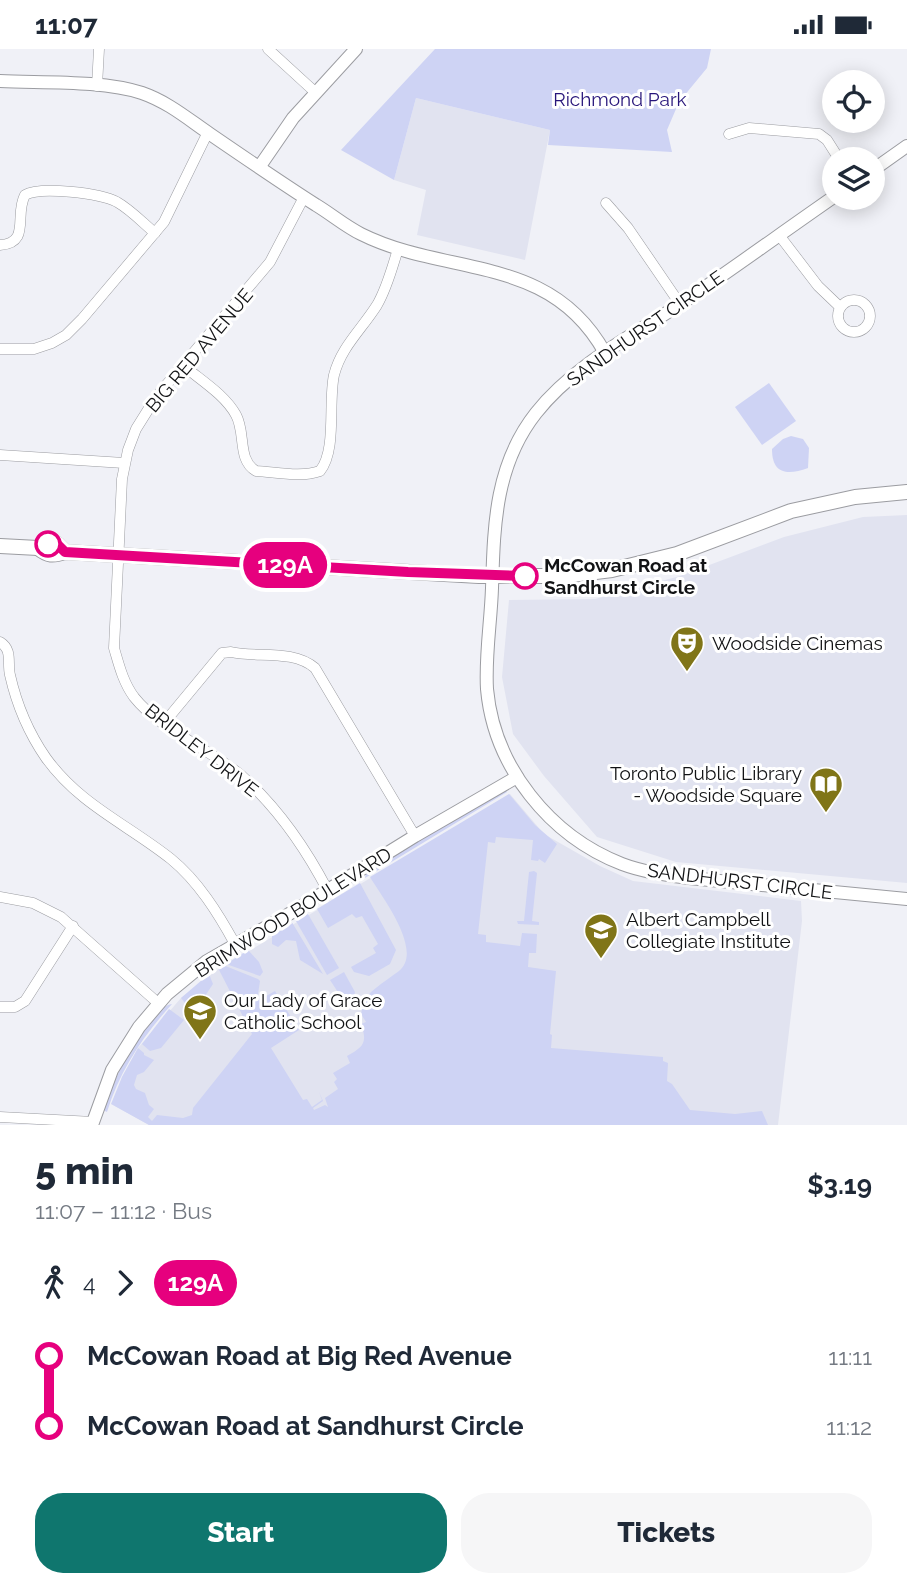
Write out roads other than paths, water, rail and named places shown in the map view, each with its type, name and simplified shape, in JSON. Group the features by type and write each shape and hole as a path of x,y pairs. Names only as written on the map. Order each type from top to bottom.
{"main road":[{"path":"0,546 38,548 44,544 57,544 65,552 493,576 563,576 612,570 677,554 791,511 855,497 907,492"}],"street":[{"path":"97,86 99,49"},
{"path":"268,49 315,92"},
{"path":"260,166 293,118 356,49"},
{"path":"0,81 97,86 141,93 180,111 359,233 398,249 466,264 535,285 586,325 605,353"},
{"path":"729,134 749,128 819,134 831,147"},
{"path":"0,349 34,349 52,344 66,335 155,233 172,209 208,132"},
{"path":"885,162 907,146"},
{"path":"0,246 13,243 17,239 21,222 20,204 25,195 38,190 107,198 124,207 155,233"},
{"name":"BIG RED AVENUE","path":"118,555 124,463 146,411 271,262 304,197"},
{"path":"606,203 628,228 680,304"},
{"name":"SANDHURST CIRCLE","path":"822,205 605,353 550,396 528,424 509,455 497,499 487,690 502,745 524,788 570,835 608,858 654,873 689,878 907,899"},
{"path":"779,235 818,286 840,307"},
{"path":"184,366 223,398 237,417 241,426 245,460 250,467 256,471 302,474 320,471 328,456 331,391 335,372 351,338 376,307 387,286 398,249"},
{"path":"0,455 124,463"},
{"name":"BRIDLEY DRIVE","path":"118,555 114,648 120,670 136,699 164,723 239,773 256,789 292,829 328,891"},
{"path":"0,642 6,646 9,653 9,672 19,712 36,744 56,772 80,797 160,851 186,873 208,900 235,944"},
{"path":"164,723 222,653 289,658 309,663 315,668 415,836"},
{"name":"BRIMWOOD BOULEVARD","path":"92,1124 111,1070 139,1027 158,1003 207,961 517,777"},
{"path":"0,897 33,903 73,926 158,1003"},
{"path":"0,1007 15,1007 25,1001 73,926"},
{"path":"0,1117 92,1124"}],"place":[{"name":"McCowan Road at Sandhurst Circle","path":"525,576"},
{"name":"Woodside Cinemas","path":"687,673"},
{"name":"Toronto Public Library - Woodside Square","path":"826,814"},
{"name":"Albert Campbell Collegiate Institute","path":"601,960"},
{"name":"Our Lady of Grace Catholic School","path":"200,1041"}],"park label":[{"name":"Richmond Park","path":"620,99"}]}
